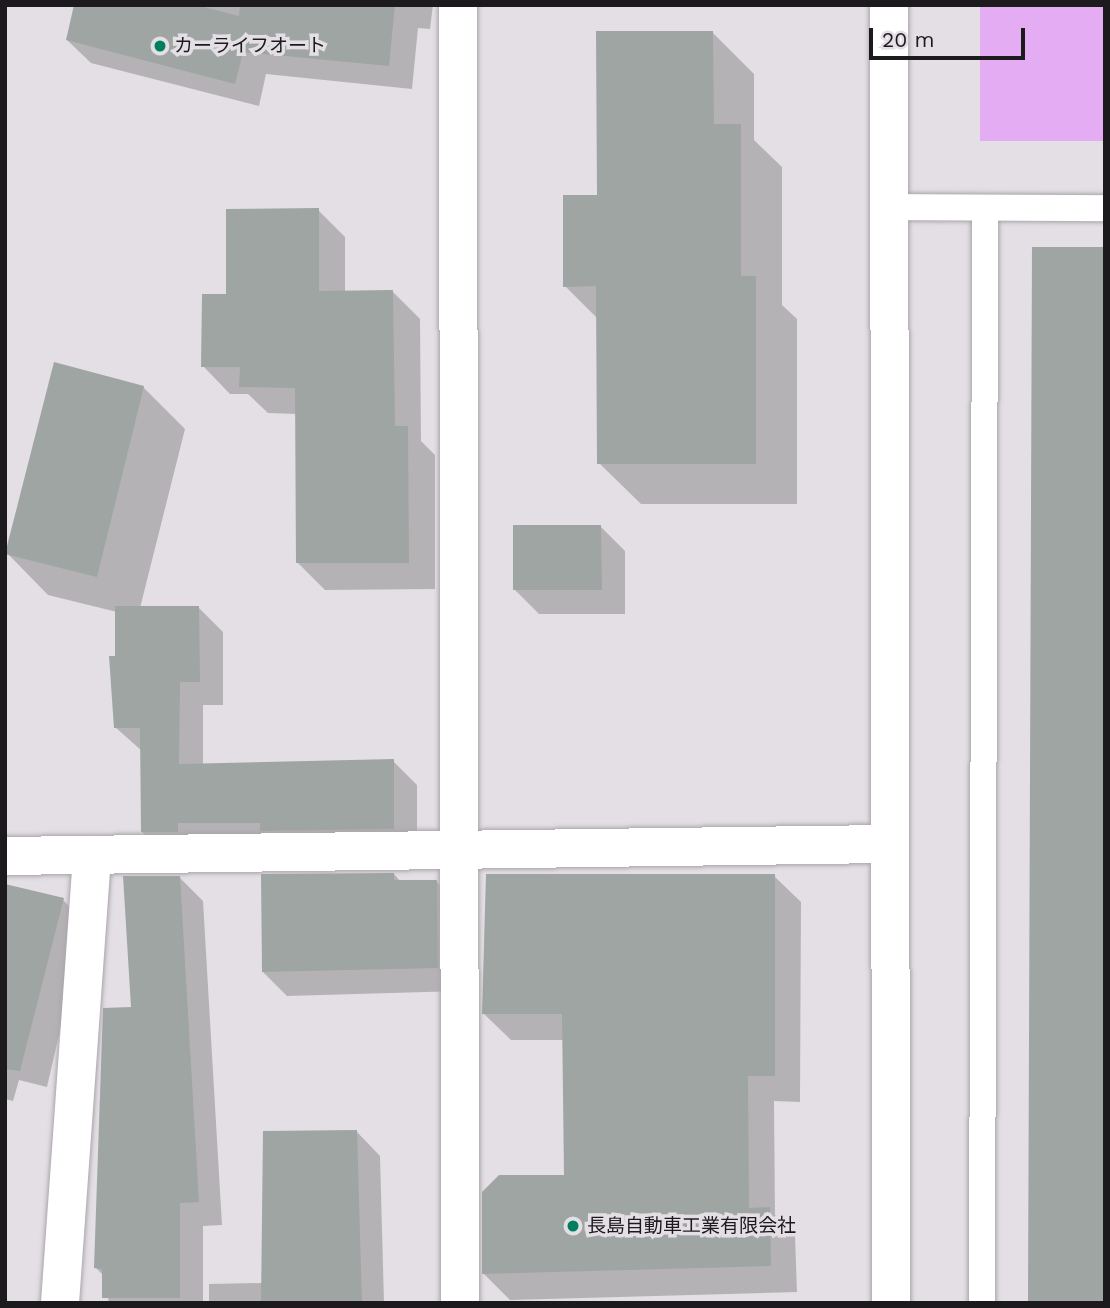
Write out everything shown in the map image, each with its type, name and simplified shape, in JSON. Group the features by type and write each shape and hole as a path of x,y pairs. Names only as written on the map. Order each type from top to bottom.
{"street":[{"path":"458,5 460,1303"},
{"path":"889,5 891,1303"},
{"path":"5,856 890,844"},
{"path":"60,1303 92,855"}],"lane":[{"path":"889,207 1105,208"},
{"path":"982,1303 985,208"}],"shaded area":[{"path":"980,5 1105,5 1105,141 980,141"}],"building":[{"path":"74,5 196,5 239,16 240,5 395,5 389,66 243,52 235,84 66,40"},
{"path":"596,31 713,31 714,124 741,124 741,276 756,276 756,464 597,464 596,286 563,287 563,195 597,195"},
{"path":"319,208 319,291 393,290 395,426 408,426 409,563 296,563 295,388 239,387 240,367 201,367 202,294 226,294 226,209"},
{"path":"1032,247 1105,247 1105,1303 1028,1303"},
{"path":"54,362 144,386 97,577 5,554"},
{"path":"513,525 601,525 602,590 513,590"},
{"path":"115,606 199,606 200,682 180,682 179,764 394,759 394,829 260,831 260,823 178,823 178,832 141,832 140,728 114,728 109,656 115,656"},
{"path":"394,873 394,880 437,880 438,968 262,972 261,874"},
{"path":"486,874 775,874 775,1076 748,1076 749,1208 770,1207 771,1266 482,1274 482,1192 499,1175 564,1175 562,1014 482,1014"},
{"path":"123,876 180,876 199,1202 180,1203 180,1298 102,1298 102,1269 94,1268 103,1008 131,1007"},
{"path":"5,884 64,898 20,1071 5,1069"},
{"path":"357,1130 362,1303 261,1303 263,1131"}],"place":[{"name":"カーライフオート","path":"160,46"},
{"name":"長島自動車工業有限会社","path":"573,1226"}]}
